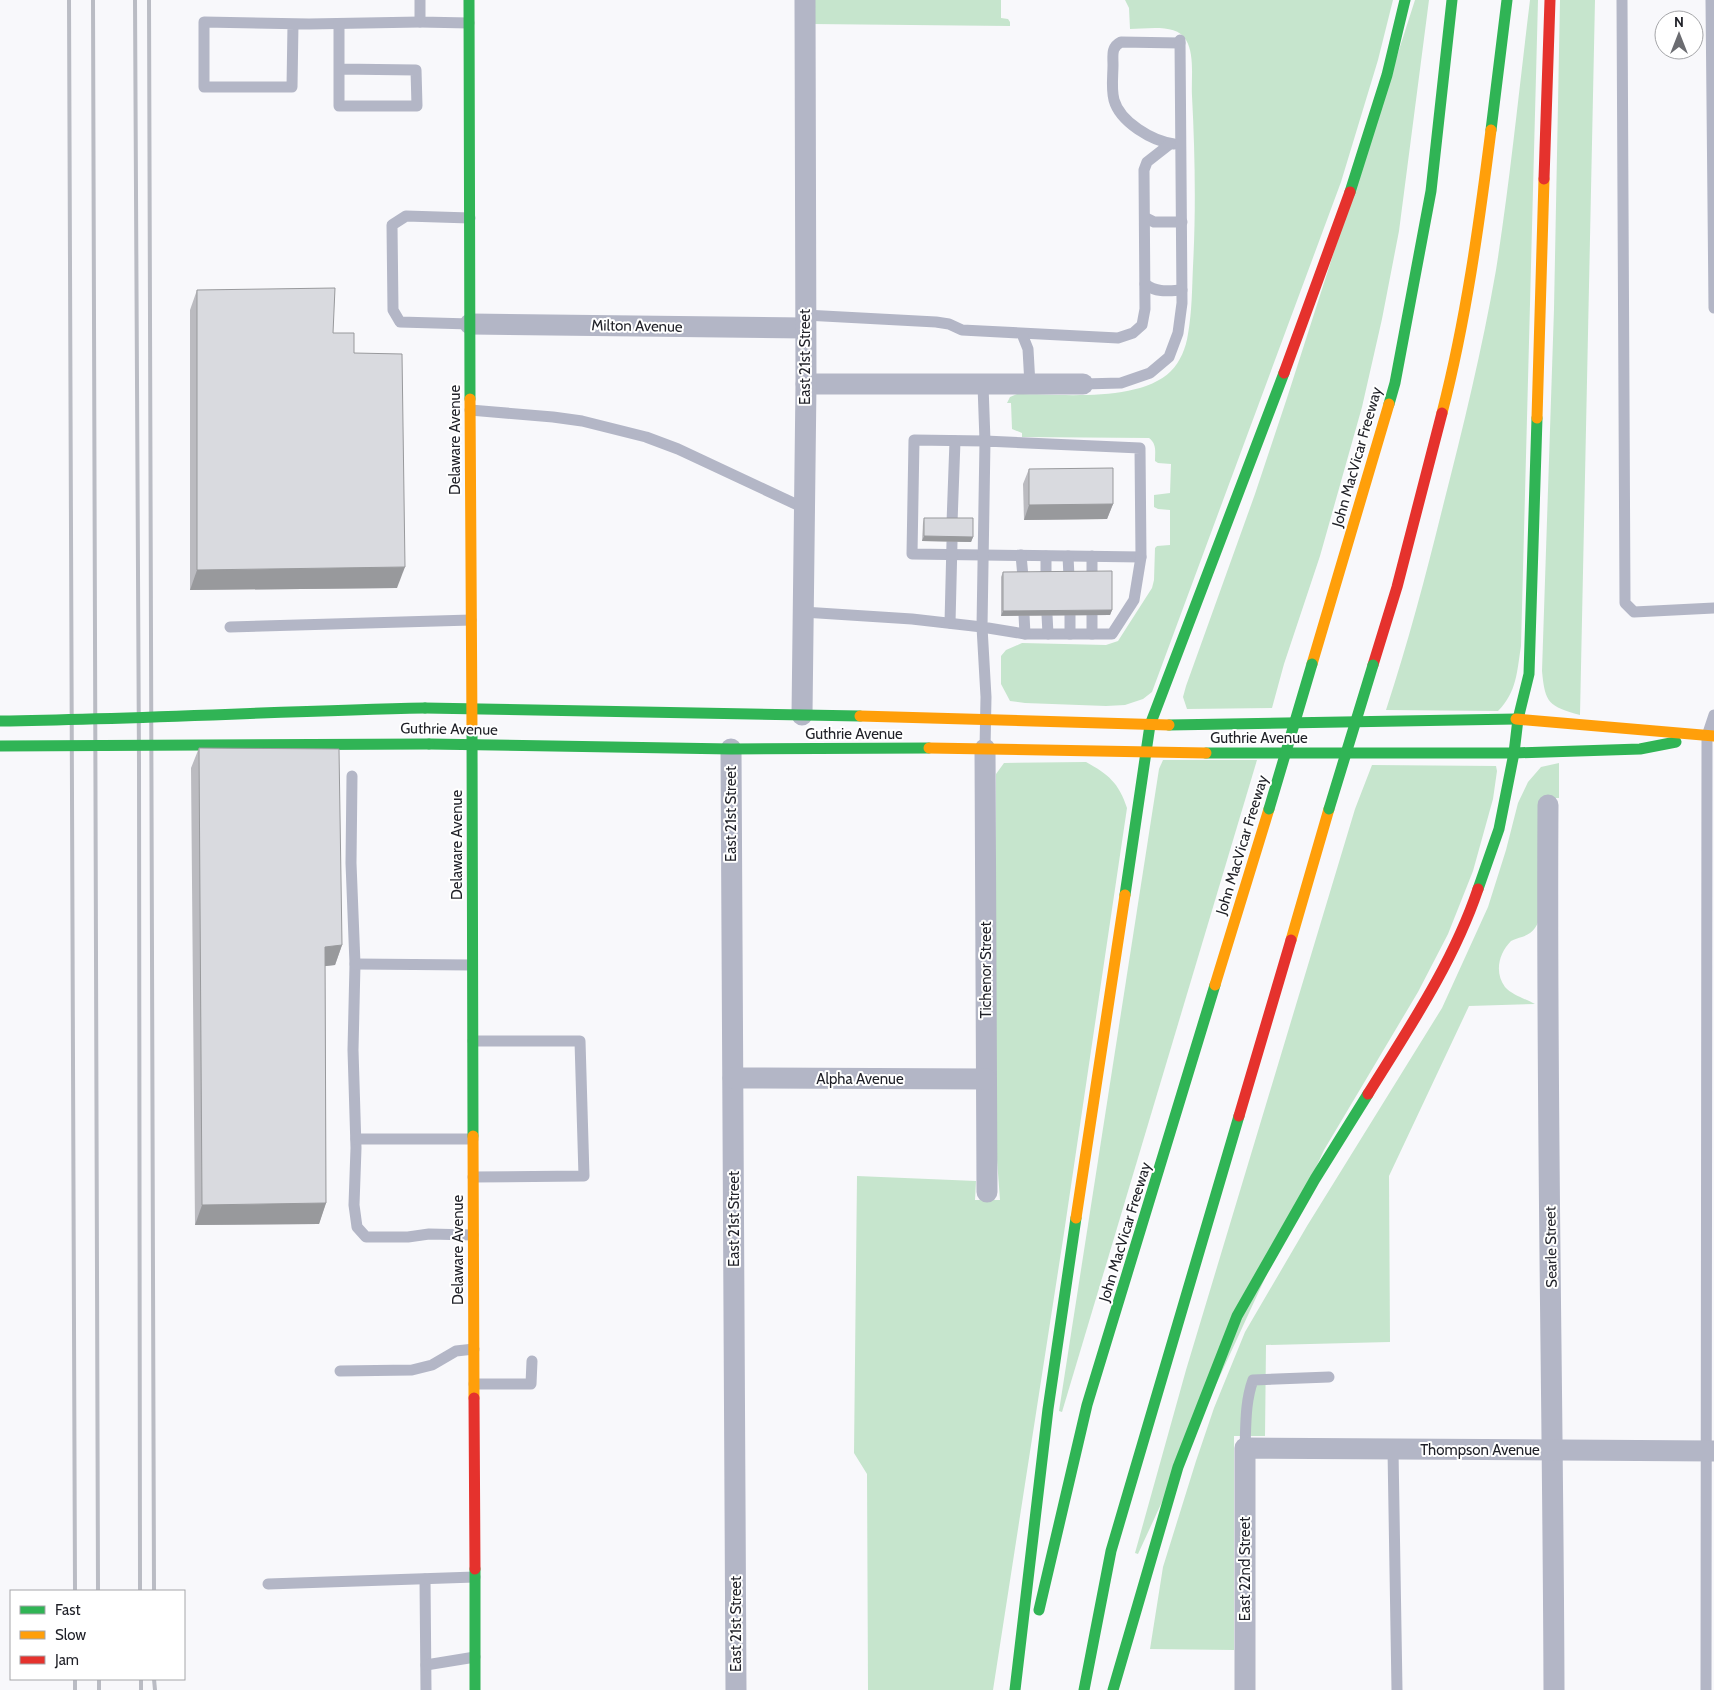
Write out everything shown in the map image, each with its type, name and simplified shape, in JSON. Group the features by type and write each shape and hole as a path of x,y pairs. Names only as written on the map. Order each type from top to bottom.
{"main road":[{"name":"Delaware Avenue","path":"469,0 475,1690"},
{"path":"1015,1690 1048,1409 1150,725 1329,252 1387,75 1405,0"},
{"name":"John MacVicar Freeway","path":"1036,1624 1087,1405 1269,809 1394,383 1430,191 1452,0"},
{"path":"1084,1690 1111,1551 1329,809 1397,587 1454,367 1477,240 1507,0"},
{"path":"1114,1690 1178,1467 1237,1316 1315,1179 1405,1036 1452,954 1471,910 1500,829 1514,753 1518,719 1528,674 1550,0"},
{"name":"Guthrie Avenue","path":"0,721 116,719 292,711 471,708 1150,725 1518,719 1710,736"},
{"name":"Guthrie Avenue","path":"0,746 471,744 731,749 985,749 1145,753 1514,753 1640,749 1710,736"},
{"path":"1021,1690 1032,1642"}],"street":[{"name":"East 21st Street","path":"802,715 806,384 805,0"},
{"name":"Milton Avenue","path":"470,324 805,322"},
{"path":"806,384 1083,384"},
{"name":"East 21st Street","path":"731,749 736,1690"},
{"name":"Tichenor Street","path":"985,749 987,1192"},
{"name":"Searle Street","path":"1548,805 1547,966 1554,1690"},
{"name":"Alpha Avenue","path":"733,1078 986,1079"},
{"name":"Thompson Avenue","path":"1245,1448 1710,1451"},
{"name":"East 22nd Street","path":"1245,1448 1245,1690"}],"lane":[{"path":"420,0 420,22"},
{"path":"1622,0 1625,603 1634,612 1714,608"},
{"path":"1711,0 1714,308"},
{"path":"293,24 292,87 204,87 204,22 293,24 469,23"},
{"path":"339,24 339,69 339,106 417,106 416,70 339,69"},
{"path":"1083,384 1121,384 1150,373 1169,357 1178,333 1182,303 1182,222 1176,144 1180,42 1121,42 1113,50 1114,101 1129,122 1142,132 1158,140 1176,144"},
{"path":"805,322 936,322 949,324 962,330 1118,338 1133,332 1142,325 1145,309 1146,218 1144,170 1147,162 1176,144"},
{"path":"470,218 406,216 392,225 392,234 393,310 400,322 470,324"},
{"path":"1146,218 1154,222 1182,222"},
{"path":"1145,284 1153,290 1182,290"},
{"path":"1022,334 1028,349 1030,385"},
{"path":"983,385 985,441 982,627 986,721 985,749"},
{"path":"470,410 582,421 646,437 678,449 804,508"},
{"path":"803,612 912,619 1025,634 1112,634 1134,600 1141,557 1140,448 985,441 914,440 912,554 1141,557"},
{"path":"952,523 955,441"},
{"path":"950,623 952,542"},
{"path":"1021,556 1023,577"},
{"path":"1046,556 1046,577"},
{"path":"1068,556 1069,577"},
{"path":"1092,556 1092,577"},
{"path":"1024,615 1025,634"},
{"path":"1047,615 1048,634"},
{"path":"1070,615 1070,634"},
{"path":"1092,615 1092,634"},
{"path":"230,627 471,620"},
{"path":"1706,1690 1710,1451 1710,736 1714,715"},
{"path":"352,776 353,1050 356,1139 354,1205 357,1227 366,1237 408,1237 429,1234 473,1235"},
{"path":"354,964 472,965"},
{"path":"473,1041 580,1041 584,1176 473,1177"},
{"path":"356,1139 473,1140"},
{"path":"340,1371 412,1370 432,1364 456,1351 474,1349"},
{"path":"474,1384 532,1384 532,1361"},
{"path":"1245,1448 1246,1413 1253,1380 1329,1377"},
{"path":"1393,1450 1397,1690"},
{"path":"268,1584 475,1577"},
{"path":"424,1580 426,1690"},
{"path":"426,1665 475,1657"}],"green space":[{"path":"812,0 1001,0 1001,18 1008,19 1010,26 812,24"},
{"path":"1125,0 1393,0 1378,60 1341,182 1152,692 1143,699 1125,705 1106,706 1010,701 1001,684 1001,656 1006,650 1022,643 1106,645 1118,641 1152,588 1155,548 1157,546 1170,545 1170,510 1154,507 1154,495 1170,493 1171,464 1155,461 1152,440 1149,438 1022,437 1022,433 1012,429 1011,403 1007,403 1010,397 1017,394 1098,394 1139,388 1157,381 1171,371 1180,359 1186,344 1191,309 1195,224 1191,53 1186,40 1176,31 1161,28 1130,29 1129,8"},
{"path":"1415,0 1429,0 1399,231 1382,319 1362,407 1320,556 1284,664 1272,708 1187,709 1183,697 1186,686 1255,494"},
{"path":"1530,0 1538,0 1521,646 1517,673 1513,689 1498,711 1386,710 1430,558 1485,330 1506,203"},
{"path":"1560,0 1595,0 1580,715 1561,709 1550,702 1545,691 1542,671 1554,309"},
{"path":"1163,760 1257,760 1062,1412 1059,1411 1159,769"},
{"path":"1086,762 1112,780 1124,799 1127,808 1064,1233 993,1690 868,1690 867,1474 854,1453 857,1176 976,1181 975,1200 1000,1200 995,1133 996,774 1004,763"},
{"path":"1559,763 1559,798 1542,798 1541,915 1532,931 1511,941 1503,951 1499,963 1500,975 1505,987 1515,995 1535,1004 1469,1006 1389,1176 1390,1342 1266,1345 1265,1436 1234,1436 1234,1650 1150,1649 1163,1567 1214,1408 1245,1332 1307,1226 1442,1008 1488,907 1518,803 1528,782 1541,767"},
{"path":"1372,765 1496,766 1493,799 1473,871 1448,934 1418,992 1324,1150 1138,1554 1135,1553 1186,1370 1355,809"}],"building":[{"path":"335,288 333,333 354,333 354,353 402,354 405,567 197,570 197,290"},
{"path":"1113,468 1113,504 1029,505 1029,469"},
{"path":"924,518 973,518 973,537 924,536"},
{"path":"1112,571 1112,610 1003,611 1003,572"},
{"path":"199,748 339,749 342,945 325,947 326,1203 202,1205"}],"railway":[{"path":"69,0 75,1590"},
{"path":"93,0 98,1590"},
{"path":"135,0 139,763 140,1590"},
{"path":"149,0 154,1590"},
{"path":"75,1680 75,1690"},
{"path":"99,1680 99,1690"},
{"path":"141,1680 141,1690"},
{"path":"154,1680 155,1690"}],"traffic: fast":[{"path":"469,0 470,399"},
{"path":"1350,192 1387,75 1405,0"},
{"path":"1389,404 1395,383 1431,191 1452,0"},
{"path":"1491,130 1507,0"},
{"path":"1125,895 1150,725 1284,373"},
{"path":"1478,889 1499,829 1514,753 1518,719 1529,674 1537,418"},
{"path":"1269,809 1312,664"},
{"path":"1329,809 1373,665"},
{"path":"425,708 860,716"},
{"path":"0,721 425,708"},
{"path":"1169,725 1516,719"},
{"path":"472,728 473,1136"},
{"path":"1206,753 1514,753 1640,749 1676,742"},
{"path":"429,744 731,749 929,748"},
{"path":"0,746 429,744"},
{"path":"1039,1610 1087,1405 1215,985"},
{"path":"1113,1690 1178,1467 1237,1316 1315,1179 1368,1094"},
{"path":"1084,1690 1111,1551 1239,1116"},
{"path":"1015,1690 1048,1409 1076,1218"},
{"path":"475,1569 475,1690"}],"traffic: slow":[{"path":"1442,413 1465,308 1477,237 1491,130"},
{"path":"1537,418 1544,179"},
{"path":"470,399 472,728"},
{"path":"1312,664 1389,404"},
{"path":"860,716 1169,725"},
{"path":"1516,719 1714,736"},
{"path":"929,748 1206,753"},
{"path":"1215,985 1269,809"},
{"path":"1291,940 1329,809"},
{"path":"1076,1218 1125,895"},
{"path":"473,1136 474,1398"}],"traffic: jam":[{"path":"1544,179 1550,0"},
{"path":"1284,373 1350,192"},
{"path":"1373,665 1397,587 1442,413"},
{"path":"1368,1094 1443,969 1468,916 1478,889"},
{"path":"1239,1116 1291,940"},
{"path":"474,1398 475,1569"}]}
